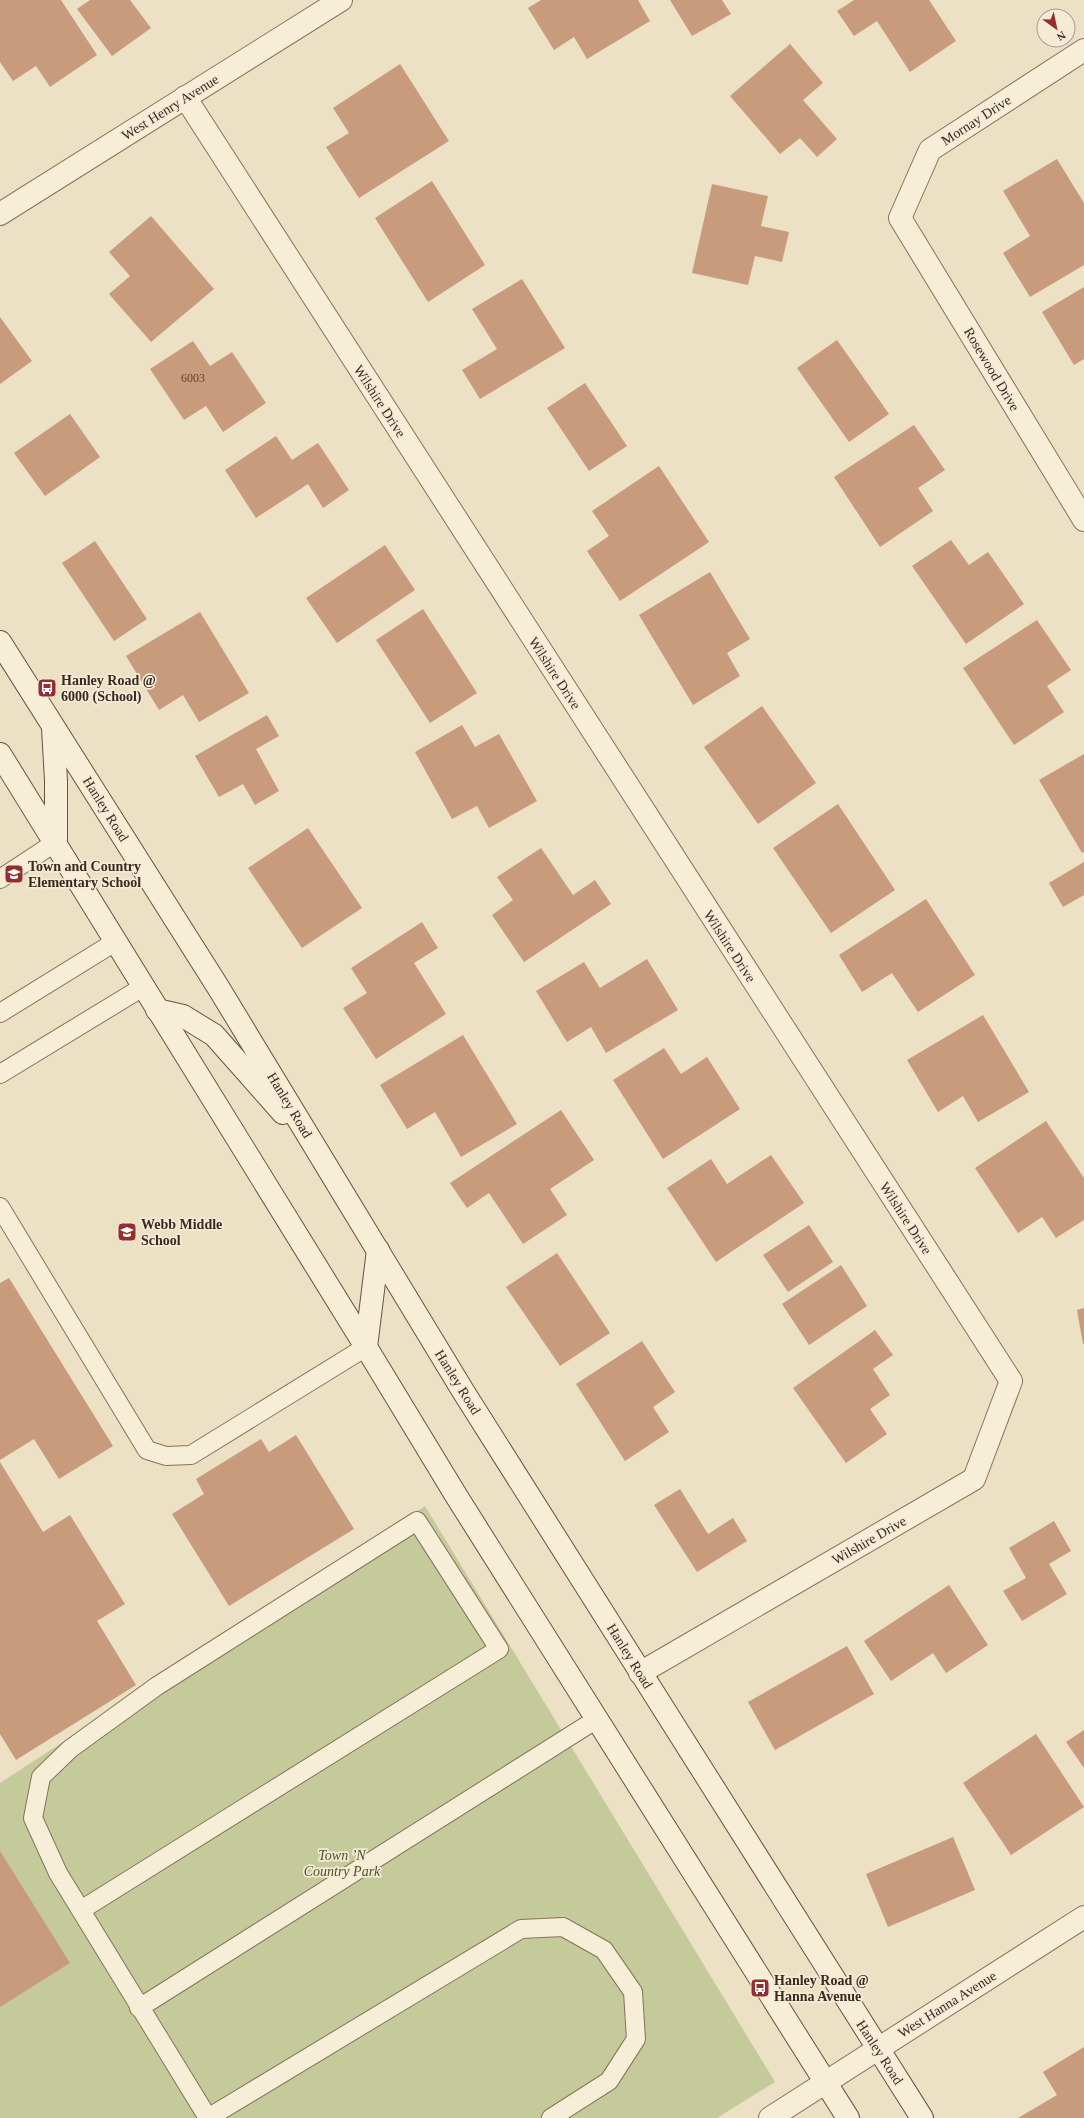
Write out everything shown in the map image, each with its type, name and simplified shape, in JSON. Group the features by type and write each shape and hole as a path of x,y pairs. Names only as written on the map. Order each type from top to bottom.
{"main road":[{"name":"West Henry Avenue","path":"0,214 341,0"},
{"name":"Mornay Drive","path":"900,218 930,150 1084,50"},
{"name":"Wilshire Drive","path":"185,97 1011,1381 974,1479 640,1673"},
{"name":"Rosewood Drive","path":"900,218 1084,520"},
{"name":"Hanley Road","path":"0,642 218,987 463,1391 922,2118"},
{"path":"52,724 56,781 56,842"},
{"path":"0,754 56,842 115,942 366,1347 457,1497 848,2118"},
{"path":"157,1010 183,1016 214,1035 317,1150"},
{"path":"366,1347 378,1250"},
{"name":"West Hanna Avenue","path":"770,2118 1084,1918"}],"lane":[{"path":"0,879 56,842"},
{"path":"0,1014 115,942"},
{"path":"0,1074 143,987"},
{"path":"0,1207 146,1450 166,1456 191,1454 366,1347"},
{"path":"81,1910 499,1649 417,1521 157,1686 70,1749 41,1777 33,1818 58,1873 139,2008 208,2118 521,1929 563,1927 604,1950 633,1992 636,2039 609,2081 551,2118"},
{"path":"139,2008 597,1719"}],"green space":[{"name":"Town ’N Country Park","path":"425,1506 775,2082 717,2118 0,2118 0,1783"}],"building":[{"path":"0,0 61,0 97,55 50,87 36,66 13,81 0,62"},
{"path":"90,0 130,0 151,28 112,56 77,9"},
{"path":"541,0 638,0 650,21 587,59 574,37 554,50 528,8"},
{"path":"670,0 722,0 731,14 692,36"},
{"path":"854,0 929,0 956,41 910,72 877,21 854,36 837,11"},
{"path":"790,44 823,83 803,100 837,139 817,157 800,138 780,154 730,96"},
{"path":"400,64 449,141 359,198 326,147 349,133 333,108"},
{"path":"1057,159 1084,203 1084,265 1030,297 1003,253 1030,236 1003,191"},
{"path":"432,181 485,265 428,302 375,218"},
{"path":"712,184 768,196 761,226 789,232 782,262 755,256 748,285 692,273"},
{"path":"151,216 214,289 151,342 109,294 130,276 109,252"},
{"path":"522,279 565,348 480,399 462,370 497,349 472,309"},
{"path":"1084,287 1084,359 1074,365 1042,312"},
{"path":"0,317 32,361 0,384"},
{"path":"837,340 889,414 849,442 797,368"},
{"path":"193,341 210,366 232,352 266,403 223,432 206,406 184,420 150,369"},
{"path":"585,383 627,446 589,471 547,408"},
{"path":"70,414 100,457 45,496 14,453"},
{"path":"914,425 945,470 918,488 933,511 880,547 834,477"},
{"path":"276,436 292,460 318,443 349,490 323,508 308,484 256,518 225,470"},
{"path":"659,466 709,542 620,601 587,551 609,536 592,511"},
{"path":"951,540 969,565 988,552 1024,604 966,644 912,566"},
{"path":"95,541 147,619 114,641 62,563"},
{"path":"385,545 415,590 337,643 306,598"},
{"path":"710,572 750,639 727,653 740,676 693,705 639,615"},
{"path":"423,609 477,693 430,723 376,640"},
{"path":"200,612 249,693 199,722 183,695 159,710 126,656"},
{"path":"1037,620 1071,670 1047,686 1064,712 1014,745 963,668"},
{"path":"762,706 816,783 758,824 704,747"},
{"path":"267,715 279,736 256,749 279,791 255,805 243,784 219,797 195,756"},
{"path":"462,725 475,747 499,734 537,801 489,828 477,806 452,819 415,752"},
{"path":"1084,754 1084,852 1082,853 1039,780"},
{"path":"838,804 895,890 831,933 773,848"},
{"path":"308,828 362,908 302,948 248,868"},
{"path":"541,848 573,895 595,880 611,904 524,962 492,915 513,900 497,877"},
{"path":"1084,862 1084,895 1063,907 1049,883"},
{"path":"926,899 975,975 918,1012 892,973 862,992 839,955"},
{"path":"422,922 438,948 414,963 446,1014 376,1059 343,1008 367,993 351,968"},
{"path":"647,959 678,1010 606,1053 591,1027 567,1042 536,991 584,962 600,988"},
{"path":"983,1015 1029,1092 978,1122 963,1096 938,1112 907,1060"},
{"path":"463,1035 517,1124 461,1157 435,1112 407,1129 380,1085"},
{"path":"664,1048 681,1074 707,1057 740,1109 663,1159 613,1080"},
{"path":"561,1110 594,1160 550,1189 567,1215 523,1244 489,1193 467,1208 450,1183"},
{"path":"1046,1121 1084,1178 1084,1220 1056,1238 1042,1217 1018,1233 975,1168"},
{"path":"771,1155 804,1203 716,1262 667,1188 711,1159 727,1184"},
{"path":"809,1225 833,1262 788,1292 763,1255"},
{"path":"557,1253 610,1333 560,1366 506,1287"},
{"path":"841,1265 867,1306 809,1345 782,1304"},
{"path":"9,1278 113,1446 59,1479 34,1439 0,1460 0,1283"},
{"path":"1084,1308 1084,1344 1083,1344 1077,1310"},
{"path":"875,1330 893,1355 873,1369 890,1395 870,1409 887,1434 846,1463 793,1388"},
{"path":"642,1341 675,1392 653,1407 669,1432 625,1461 576,1384"},
{"path":"296,1435 354,1529 229,1606 172,1514 204,1494 196,1479 261,1439 269,1452"},
{"path":"0,1462 43,1532 70,1515 125,1604 97,1621 136,1685 16,1760 0,1734"},
{"path":"680,1489 708,1534 733,1518 747,1541 697,1572 654,1505"},
{"path":"1054,1521 1071,1551 1049,1564 1067,1594 1022,1621 1003,1591 1026,1578 1009,1548"},
{"path":"949,1585 988,1645 946,1673 933,1653 891,1681 864,1641"},
{"path":"847,1646 874,1694 775,1750 748,1702"},
{"path":"1084,1730 1084,1768 1066,1742"},
{"path":"1036,1734 1084,1807 1011,1855 963,1783"},
{"path":"953,1837 975,1890 888,1927 866,1874"},
{"path":"0,1851 70,1963 0,2007"},
{"path":"1084,2047 1084,2118 1018,2118 1057,2095 1043,2072"}],"place":[{"name":"Hanley Road @ 6000 (School)","path":"47,688"},
{"name":"Town and Country Elementary School","path":"14,874"},
{"name":"Webb Middle School","path":"127,1232"},
{"name":"Hanley Road @ Hanna Avenue","path":"760,1988"}]}
